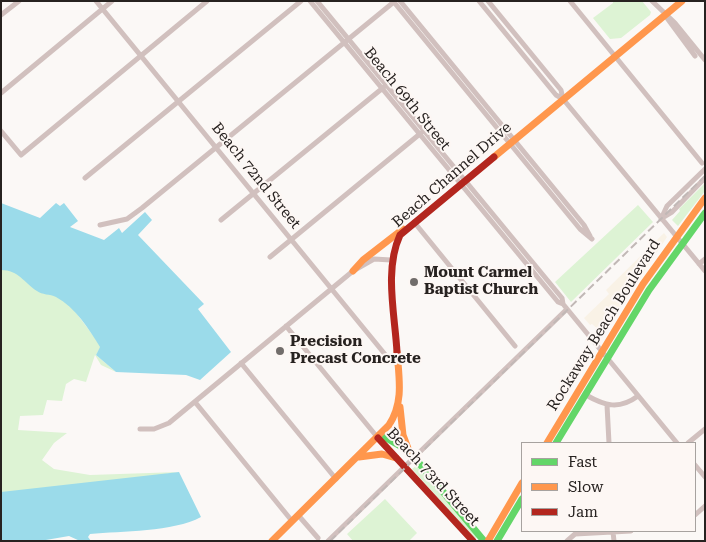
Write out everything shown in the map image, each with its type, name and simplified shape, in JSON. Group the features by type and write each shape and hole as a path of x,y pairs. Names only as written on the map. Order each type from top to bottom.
{"main road":[{"name":"Beach Channel Drive","path":"272,541 380,436 393,420 400,403 391,260 396,242 407,227 682,1"},
{"name":"Rockaway Beach Boulevard","path":"548,442 638,293 705,198"},
{"name":"Rockaway Beach Boulevard","path":"557,442 645,298 705,213"},
{"path":"353,272 363,260 407,227"},
{"path":"638,293 645,298"},
{"path":"400,403 402,432 412,454"},
{"name":"Beach 73rd Street","path":"380,436 412,454 484,541"},
{"name":"Beach 73rd Street","path":"380,436 396,458 473,541"},
{"path":"359,457 379,454 396,458"},
{"path":"488,541 521,485"},
{"path":"498,541 521,503"}],"street":[{"path":"1,15 19,1"},
{"name":"Beach 72nd Street","path":"96,1 388,358 399,364"},
{"path":"1,93 112,1"},
{"path":"1,131 21,155 207,1"},
{"path":"85,178 301,1"},
{"name":"Beach 69th Street","path":"310,1 346,41 462,182 562,298 563,304 676,442"},
{"name":"Beach 69th Street","path":"317,1 346,41"},
{"path":"100,226 129,218 395,1 511,141 584,225 592,239 580,229 511,141"},
{"path":"479,1 556,95 563,99 705,271"},
{"path":"488,1 561,90 563,99"},
{"path":"570,1 702,163"},
{"path":"652,1 675,23 705,60"},
{"path":"665,15 670,25 695,56"},
{"path":"221,220 384,87"},
{"path":"270,257 422,133"},
{"path":"661,219 667,206 705,169"},
{"path":"661,219 672,212 705,178"},
{"path":"414,222 515,346"},
{"path":"699,264 705,259"},
{"path":"140,429 154,429 166,424 353,272 371,260 391,260"},
{"path":"328,541 405,466 412,454 568,309"},
{"name":"Beach 73rd Street","path":"286,326 372,432 380,436"},
{"path":"241,363 336,478"},
{"path":"586,395 607,405 624,404 638,396"},
{"path":"195,402 295,518 318,538"},
{"path":"607,405 609,442"},
{"path":"689,442 705,429"},
{"path":"696,465 705,477"},
{"path":"571,532 575,534 613,532 614,541"},
{"path":"568,541 575,534"}],"shaded area":[{"path":"664,233 667,237 603,334 592,324 590,325 584,318 609,294 606,290"}],"green space":[{"path":"613,1 642,1 651,12 650,15 621,38 610,39 593,18 613,3"},
{"path":"705,183 705,191 678,226 672,220 680,211 679,209"},
{"path":"638,205 653,222 571,302 555,282"},
{"path":"1,264 62,294 101,346 96,355 116,372 101,365 95,355 86,382 74,379 66,384 62,401 47,400 43,415 20,416 18,430 67,433 54,443 42,460 54,469 90,475 179,472 1,498"},
{"path":"417,465 477,537 475,539 412,469"},
{"path":"385,499 417,533 409,541 353,541 347,534"}],"water":[{"path":"1,203 40,218 56,203 60,206 64,203 78,221 70,227 104,240 119,228 122,233 145,212 152,220 138,235 204,304 198,309 231,352 200,380 186,375 116,372 96,355 100,347 81,319 70,307 56,297 32,288 12,272 1,270"},
{"path":"179,472 201,517 190,522 162,528 90,534 88,537 91,541 80,541 69,536 40,541 1,541 1,492"}],"railway":[{"path":"330,541 705,176"}],"traffic: fast":[{"path":"557,442 649,290 705,213"},
{"path":"381,435 409,451 484,541"},
{"path":"497,541 521,501"}],"traffic: slow":[{"path":"494,157 682,1"},
{"path":"548,442 643,284 705,198"},
{"path":"353,271 363,260 403,229"},
{"path":"272,541 389,425 399,399 397,352"},
{"path":"400,407 403,435 409,451"},
{"path":"359,457 382,454 396,458"},
{"path":"488,541 521,485"}],"traffic: jam":[{"path":"397,352 391,278 392,263 400,235 494,157"},
{"path":"378,438 473,541"}],"place":[{"name":"Mount Carmel Baptist Church","path":"414,282"},
{"name":"Precision Precast Concrete","path":"280,351"}]}
